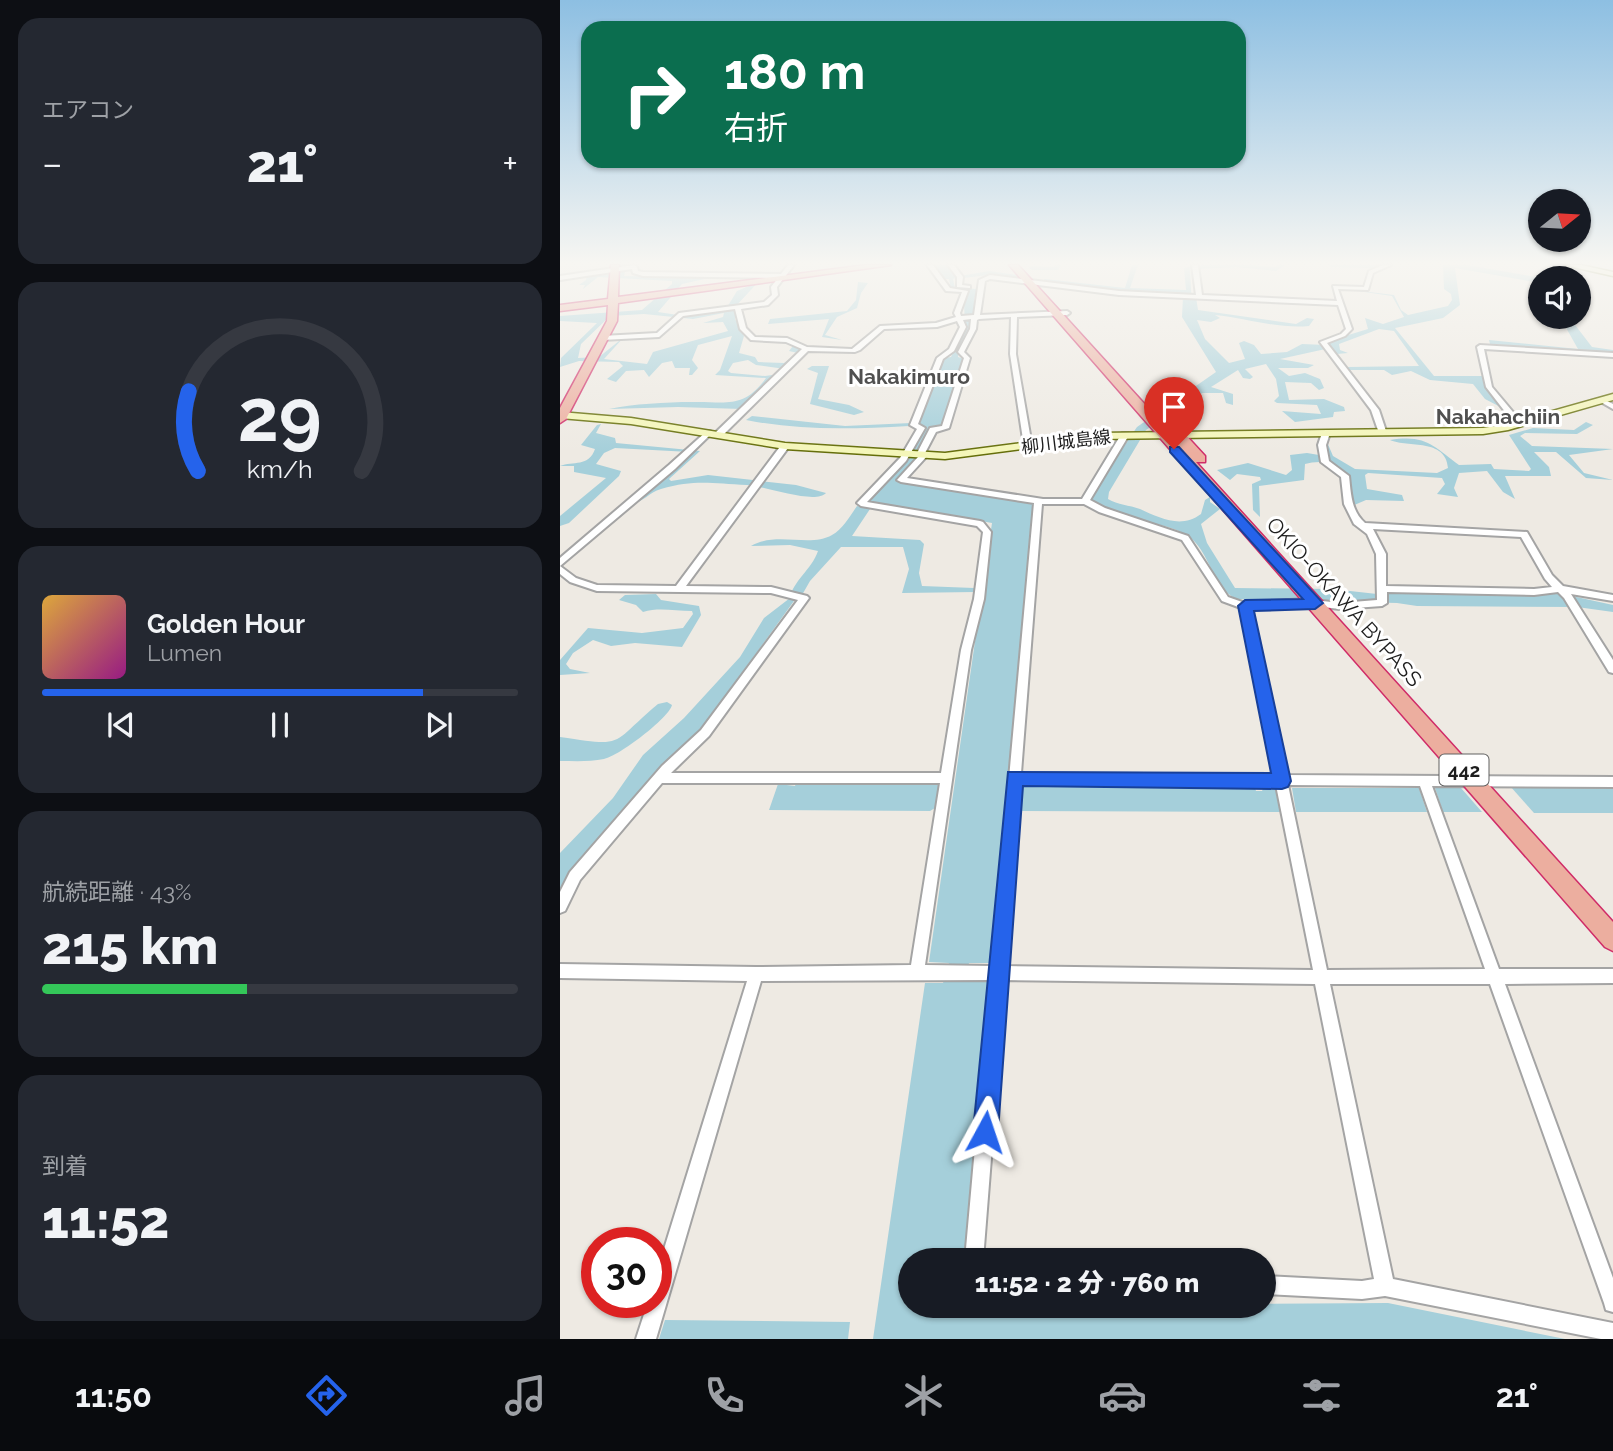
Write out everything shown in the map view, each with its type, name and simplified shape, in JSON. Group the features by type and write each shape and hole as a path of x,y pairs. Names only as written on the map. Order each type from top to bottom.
{"highway":[{"path":"561,416 607,327"},
{"name":"OKIO-OKAWA BYPASS","path":"1073,327 1155,424 1204,473 1480,782 1613,939"},
{"name":"OKIO-OKAWA BYPASS","path":"1155,424 1178,435 1204,473"},
{"name":"OKIO-OKAWA BYPASS","path":"1480,782 1613,922"}],"main road":[{"path":"1178,435 1483,431 1519,424 1607,399"},
{"name":"柳川城島線","path":"561,416 631,421 785,446 954,456 1127,435 1155,424"}],"street":[{"path":"602,338 659,335 667,327"},
{"path":"742,327 749,337 787,340 807,349 856,351 880,327"},
{"path":"922,972 946,778 966,650 979,599 987,531 980,524 861,503 914,455 921,428 914,425 940,358 952,350 963,327"},
{"path":"973,327 961,352 967,358 945,428 933,430 914,455 901,480 1038,502 1085,501 1102,510 1185,538 1225,599 1245,606 1316,598 1382,603 1381,554 1371,532 1357,522 1346,498 1345,476 1325,462 1322,445 1326,433"},
{"path":"1014,327 1013,354 1028,446"},
{"path":"1347,327 1348,331 1324,341 1323,345 1371,404 1381,431"},
{"path":"1519,424 1489,387 1479,347 1613,355"},
{"path":"560,563 713,434 807,349"},
{"path":"1607,399 1613,407"},
{"path":"1085,501 1127,435"},
{"path":"679,589 785,446"},
{"path":"975,1248 995,973 1038,502"},
{"path":"1364,526 1520,532 1527,537 1548,578 1566,597 1613,669"},
{"path":"560,569 573,580 597,588 771,590 804,598 705,733 660,778 575,876 560,906"},
{"path":"1382,590 1534,592 1566,597 1613,598"},
{"path":"1245,606 1385,1287"},
{"path":"660,778 946,778"},
{"path":"1014,778 1613,782"},
{"path":"1424,781 1613,1303"},
{"path":"560,971 1321,977 1613,976"},
{"path":"646,1339 756,974"},
{"path":"1276,1285 1362,1290 1385,1287 1613,1332"}],"water":[{"path":"592,327 598,327 581,344 578,358 599,357 624,337 604,359 647,364 653,352 728,331 726,327 739,327 744,336 739,353 755,357 758,362 784,363 798,353 789,351 793,346 802,351 785,369 756,365 748,360 733,363 728,371 731,373 765,376 780,374 742,409 609,409 661,403 733,402 749,395 766,378 715,375 720,370 732,336 698,345 692,360 698,368 692,375 689,375 690,368 675,368 672,361 662,363 649,377 644,370 626,371 616,382 607,379 623,366 619,362 579,361 560,367 561,358"},
{"path":"826,327 830,327 825,335 842,340 822,337"},
{"path":"965,327 970,327 959,352 958,357 964,359 942,425 933,426 914,460 895,481 1033,504 992,960 989,963 969,963 966,980 987,981 989,985 966,1248 898,1248 898,1318 1276,1318 1276,1304 1388,1303 1565,1339 873,1339 925,983 943,983 949,963 929,962 992,523 870,501 907,458 925,428 917,425 943,358 951,357"},
{"path":"1188,327 1200,327 1205,339 1229,363 1245,359 1239,343 1244,341 1254,345 1261,354 1287,352 1302,344 1326,345 1332,340 1368,327 1397,327 1395,328 1434,376 1483,376 1484,385 1508,411 1485,399 1473,384 1430,380 1411,371 1392,375 1384,370 1348,370 1348,367 1419,366 1394,331 1379,329 1339,344 1340,350 1348,353 1337,354 1330,348 1280,359 1314,365 1308,368 1278,368 1289,376 1305,373 1320,379 1324,388 1319,390 1311,383 1285,382 1289,400 1324,399 1344,407 1345,411 1334,412 1333,417 1295,422 1282,411 1321,414 1317,405 1274,401 1279,396 1276,379 1266,364 1245,369 1253,377 1250,379 1243,378 1238,370 1211,387 1233,394 1233,405 1226,403 1223,393 1202,393 1146,430 1109,492 1108,499 1170,520 1186,521 1201,514 1205,500 1210,497 1210,502 1220,509 1201,524 1207,543 1235,588 1332,589 1386,595 1389,591 1439,594 1449,590 1549,591 1613,605 1613,612 1577,607 1417,606 1397,603 1237,599 1222,587 1201,550 1187,535 1122,516 1098,506 1089,498 1137,427 1216,372"},
{"path":"1567,329 1578,329 1592,347 1613,350 1613,353 1490,344 1489,340 1578,349"},
{"path":"812,366 829,366 818,399 849,405 864,412 854,415 810,404 818,373 807,369"},
{"path":"752,416 845,426 911,423 909,426 807,428 746,420"},
{"path":"1586,422 1593,425 1577,434 1525,433 1520,436 1532,446 1613,449 1569,455 1584,473 1613,480 1586,478 1556,452 1534,452 1549,467 1551,476 1505,476 1515,499 1503,492 1487,471 1459,473 1454,488 1458,497 1437,494 1445,484 1442,478 1368,473 1365,475 1367,489 1402,495 1404,501 1366,500 1352,506 1350,482 1345,473 1336,465 1317,462 1305,464 1304,480 1259,486 1260,517 1253,510 1252,484 1261,480 1260,477 1237,474 1230,480 1217,470 1248,463 1286,475 1292,470 1290,455 1307,453 1325,456 1327,442 1333,456 1355,469 1437,473 1448,468 1446,459 1434,448 1390,440 1413,439 1429,444 1436,448 1459,465 1491,464 1494,469 1529,471 1531,469 1509,435 1533,428 1574,430"},
{"path":"601,424 596,433 615,438 616,443 700,451 669,479 671,481 708,475 796,485 826,493 812,497 747,485 695,483 661,489 632,503 690,452 615,448 604,453 596,464 621,471 619,476 569,523 560,526 560,516 606,478 574,472 574,466 560,466 589,459 595,449 581,445 597,425"},
{"path":"857,506 870,509 852,536 920,540 924,544 919,573 922,586 974,588 975,592 902,593 909,569 903,547 841,547 810,581 802,595 799,594 700,731 560,894 560,853 613,798 643,755 684,718 740,657 764,618 790,598 794,586 818,551 790,545 751,546 772,540 823,539 840,529"},
{"path":"656,594 661,600 699,606 701,615 682,647 635,643 611,646 593,640 573,653 566,664 570,669 590,673 560,675 560,660 588,628 642,633 683,628 693,614 692,611 661,609 643,612 636,605 619,600 625,595"},
{"path":"667,702 672,705 662,719 621,751 593,761 560,761 560,737 597,742 616,740 658,704"},
{"path":"796,783 939,786 935,808 930,811 769,810 778,784 795,786"},
{"path":"1021,785 1255,788 1256,791 1275,788 1280,812 1019,811"},
{"path":"1510,786 1613,787 1613,813 1534,813"},
{"path":"1292,788 1419,788 1427,812 1296,812"},
{"path":"1435,788 1461,788 1482,812 1443,812"},
{"path":"665,1320 850,1322 848,1339 659,1339"}],"district":[{"name":"Nakakimuro","path":"909,377"},
{"name":"Nakahachiin","path":"1498,417"}],"route":[{"path":"985,1132 1014,778 1282,781 1245,606 1315,603 1174,449"}]}
